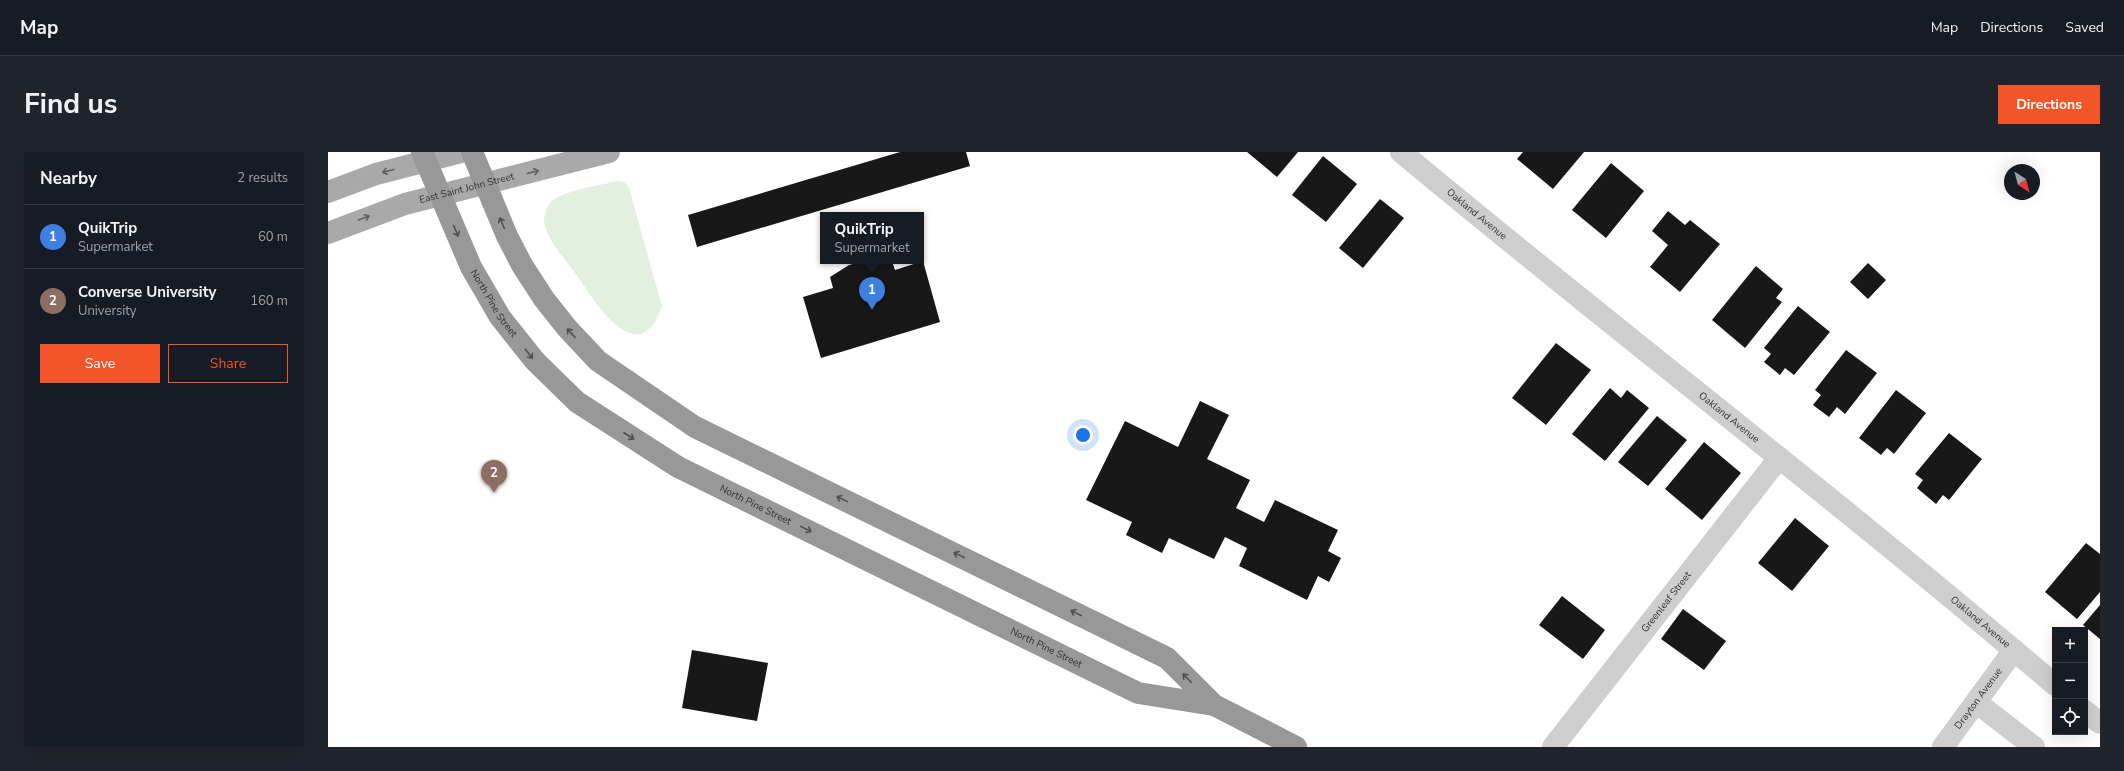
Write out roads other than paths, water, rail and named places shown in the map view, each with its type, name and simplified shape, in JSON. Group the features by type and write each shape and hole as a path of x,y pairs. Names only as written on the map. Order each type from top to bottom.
{"highway":[{"name":"North Pine Street","path":"472,152 522,265 544,299 562,322 598,361 695,427 1167,658 1214,705 1296,747"},
{"name":"North Pine Street","path":"424,157 471,267 500,317 535,361 577,402 678,467 1138,693 1214,705"}],"main road":[{"path":"328,192 424,157 461,152"},
{"name":"East Saint John Street","path":"328,233 405,204 609,152"}],"street":[{"name":"Oakland Avenue","path":"1401,152 1779,458 2052,682"},
{"name":"Greenleaf Street","path":"1553,747 1779,458"},
{"name":"Drayton Avenue","path":"1943,747 2014,650"},
{"path":"1976,702 2034,747"},
{"path":"2088,713 2100,723"}],"place":[{"name":"QuikTrip","path":"872,310"},
{"name":"Converse University","path":"494,493"}]}
